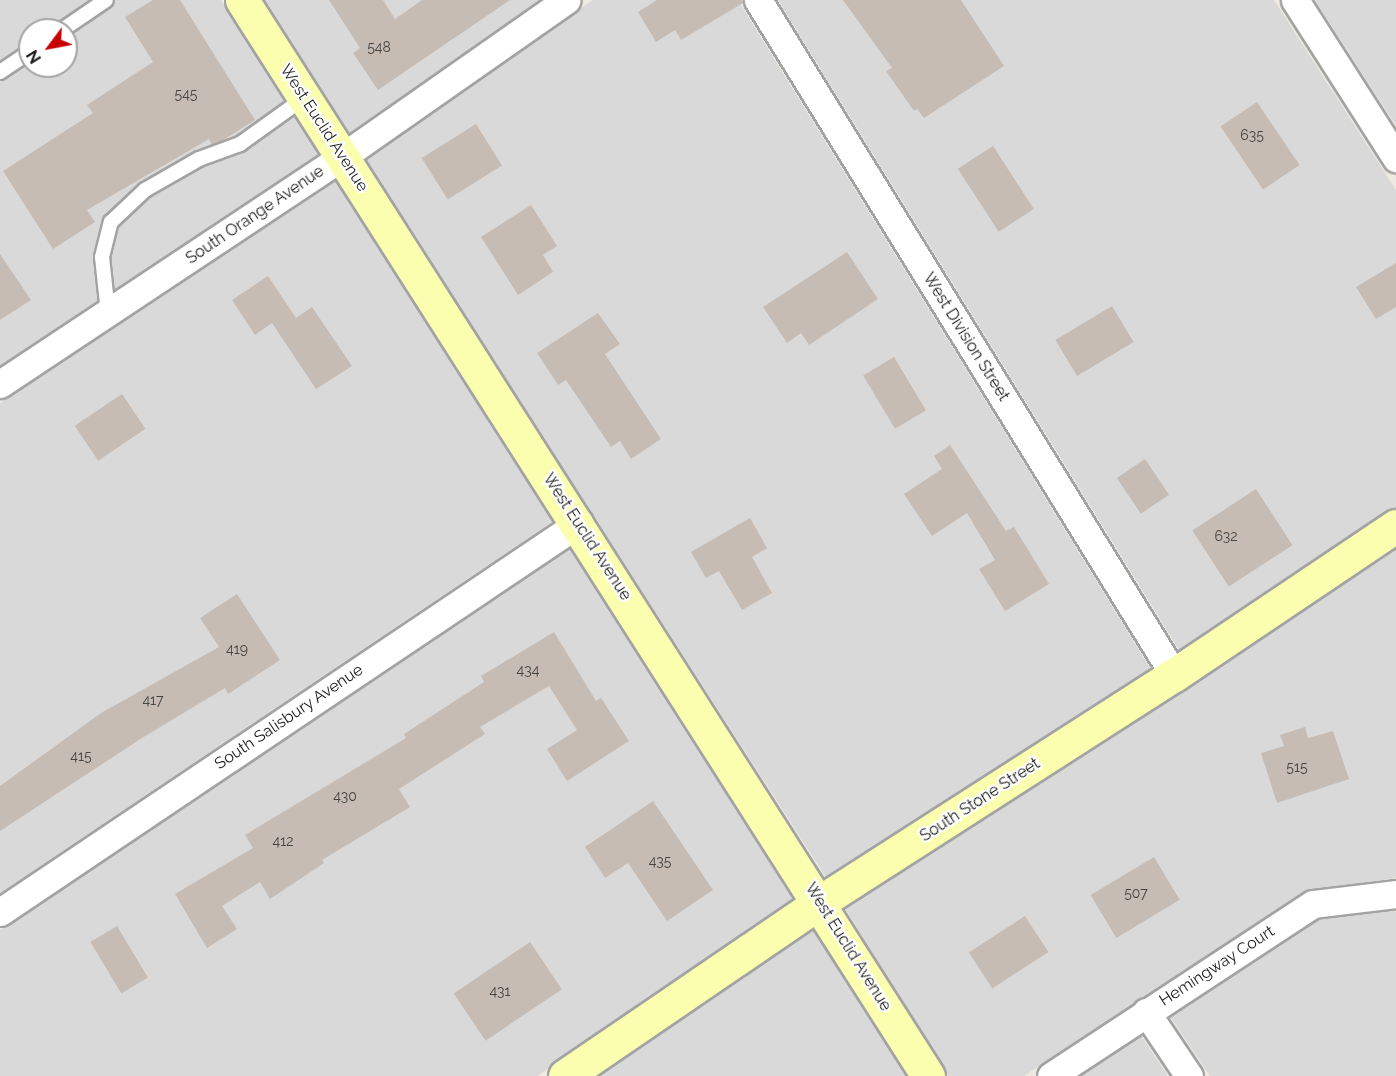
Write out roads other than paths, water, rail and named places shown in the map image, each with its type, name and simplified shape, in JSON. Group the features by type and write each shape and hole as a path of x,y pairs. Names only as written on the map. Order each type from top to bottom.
{"street":[{"name":"West Euclid Avenue","path":"242,0 579,522 928,1076"},
{"name":"South Orange Avenue","path":"0,384 342,157 566,0"},
{"name":"West Division Street","path":"758,0 1174,675"},
{"path":"1295,0 1396,158"},
{"name":"South Salisbury Avenue","path":"0,912 579,522"},
{"name":"South Stone Street","path":"565,1076 820,902 1174,675 1396,526"},
{"name":"Hemingway Court","path":"1051,1076 1313,904 1396,894"},
{"path":"1146,1012 1189,1076"}],"lane":[{"path":"78,19 106,0"},
{"path":"0,72 18,60"},
{"path":"108,313 102,257 111,222 145,190 199,159 240,144 304,98"}]}
